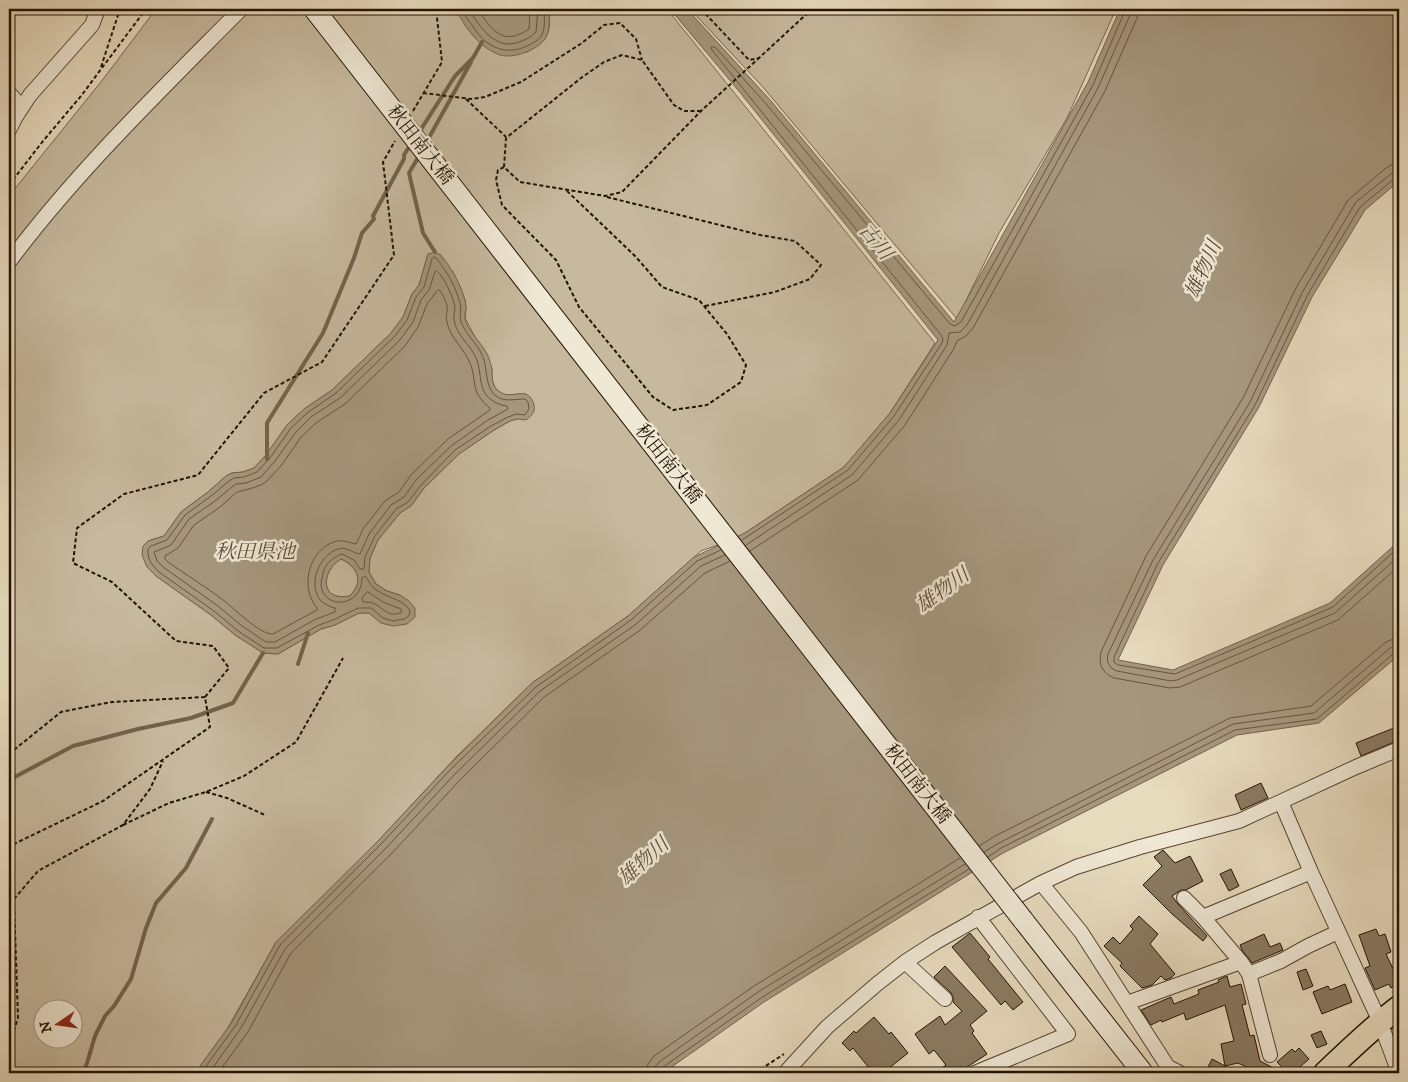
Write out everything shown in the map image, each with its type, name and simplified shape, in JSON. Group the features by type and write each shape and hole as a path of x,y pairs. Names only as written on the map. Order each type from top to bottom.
{"main road":[{"path":"1325,1073 1399,1007"}],"street":[{"path":"12,124 30,94 92,25 98,9"},
{"path":"9,262 95,159 240,9"},
{"name":"秋田南大橋","path":"314,9 1143,1073"},
{"path":"9,93 17,102 12,124"},
{"path":"785,1073 827,1027 905,962 978,917 1041,882 1085,864 1140,847 1239,821 1399,750"},
{"path":"1281,802 1380,1022 1398,1069"},
{"path":"1203,917 1311,872"},
{"path":"1041,882 1081,932 1168,1068 1180,1073"},
{"path":"1184,898 1203,917 1249,974 1270,1055"},
{"path":"975,1073 1068,1034 978,917"},
{"path":"1249,974 1281,961 1338,932"},
{"path":"905,962 945,999"},
{"path":"1127,1004 1241,962"}],"path":[{"path":"100,69 120,9"},
{"path":"9,185 81,96 146,9"},
{"path":"413,110 442,62 436,9"},
{"path":"701,9 749,60 759,58"},
{"path":"605,196 622,192 721,91 812,9"},
{"path":"423,93 466,99 485,97 520,82 582,43 604,25 620,23 636,39 642,60 674,105 684,111 701,111"},
{"path":"504,167 506,138 581,78 604,62 622,55 642,60"},
{"path":"466,99 506,138"},
{"path":"9,754 61,712 112,702 205,697 229,668 213,646 176,640 112,582 73,563 77,528 124,494 198,475 264,393 322,362 394,255 383,162 398,136"},
{"path":"504,167 520,182 605,196 760,235 795,241 821,266 810,279 775,292 704,306"},
{"path":"504,167 498,170 496,180 502,205 556,260 579,307 653,397 673,410 707,405 741,382 746,365 727,334 699,300 662,287 636,257 566,190"},
{"path":"14,899 38,871 169,803 206,792 244,776 296,742 343,658"},
{"path":"9,1046 18,1018 12,845 103,802 210,727 205,697"},
{"path":"124,825 150,789 163,760"},
{"path":"206,792 227,798 265,814"}],"shaded area":[{"path":"156,9 456,9 475,38 527,52 547,35 550,24 548,9 667,9 935,343 890,413 844,467 739,537 701,551 628,616 532,683 457,756 366,854 276,942 226,1031 195,1073 9,1073 9,196 104,78","holes":["428,254 440,254 453,272 465,300 465,318 492,369 492,380 495,388 503,395 526,394 517,419 494,430 459,454 424,488 411,506 400,513 378,540 370,558 369,572 376,584 387,591 400,595 381,623 369,613 359,613 335,625 321,629 278,654 263,653 235,635 211,615 156,576 147,567 148,541 164,536 181,512 226,476 254,468 266,455 287,425 304,409 332,390 391,333 403,317 412,294 419,285"]},
{"path":"690,9 1116,9 1067,118 999,233 957,319 762,86"},
{"path":"341,559 352,566 358,577 356,586 350,596 340,597 333,594 328,590 326,584 334,564"}],"water":[{"path":"456,9 548,9 548,32 545,39 537,47 525,53 512,56 500,55 486,48 474,36"},
{"path":"670,9 687,9 771,101 954,322 1088,82 1120,9 1399,9 1399,181 1365,210 1312,297 1259,407 1163,565 1118,660 1173,670 1330,603 1399,541 1399,655 1319,723 1237,735 1003,853 764,1002 663,1073 195,1073 232,1022 276,942 379,840 448,766 532,683 628,616 694,557 745,533 844,467 890,413 938,340 738,90"},
{"name":"秋田県池","path":"435,252 451,268 463,294 466,308 465,318 471,332 488,356 495,387 506,394 525,394 532,399 534,412 526,420 517,419 510,421 459,454 424,488 411,506 400,513 378,540 370,558 369,572 376,584 409,601 415,608 415,617 407,624 393,626 381,623 369,613 359,613 335,625 321,629 278,654 263,653 235,635 211,615 156,576 147,567 142,555 143,546 148,541 164,536 181,512 226,476 254,468 266,455 287,425 304,409 332,390 391,333 403,317 412,294 419,285 428,254","holes":["341,559 354,569 358,576 358,581 356,588 350,596 340,597 328,590 326,584 334,564"]}],"building":[{"path":"1399,726 1399,740 1361,756 1356,743"},
{"path":"1261,783 1268,798 1241,810 1235,795"},
{"path":"1163,850 1175,863 1190,856 1203,881 1172,896 1207,936 1203,941 1143,885 1162,866 1154,857"},
{"path":"1231,869 1239,886 1229,891 1220,874"},
{"path":"1139,916 1158,934 1150,944 1175,974 1165,980 1161,976 1152,985 1142,988 1120,966 1122,963 1104,946 1113,937 1120,944 1133,929 1130,926"},
{"path":"1376,929 1379,936 1385,934 1391,952 1386,954 1396,975 1399,973 1399,984 1391,988 1389,984 1375,990 1365,968 1370,966 1359,935"},
{"path":"970,933 990,957 988,959 1023,1002 1013,1010 1005,1001 1001,1005 952,947"},
{"path":"1264,934 1270,947 1280,943 1283,950 1252,963 1240,945"},
{"path":"945,966 987,1011 970,1025 974,1031 972,1033 987,1054 958,1073 947,1073 943,1067 946,1065 934,1050 929,1054 915,1034 940,1016 945,1025 962,1011 953,1002 951,993 934,977"},
{"path":"1306,969 1313,986 1303,990 1297,972"},
{"path":"1227,976 1230,987 1241,984 1246,1004 1242,1005 1250,1036 1254,1035 1260,1061 1283,1073 1260,1073 1238,1063 1225,1066 1221,1044 1234,1041 1225,1005 1186,1020 1184,1013 1151,1025 1141,1010 1171,997 1174,1004 1199,994 1198,990 1219,982 1218,980"},
{"path":"1345,984 1352,1002 1322,1014 1313,992 1328,986 1330,990"},
{"path":"874,1017 889,1034 891,1032 908,1053 883,1073 873,1073 853,1048 850,1051 842,1043 854,1031 856,1033"},
{"path":"1321,1031 1327,1044 1317,1048 1311,1035"},
{"path":"1299,1048 1309,1059 1293,1073 1288,1073 1277,1062 1292,1049 1295,1052"},
{"path":"1212,1059 1227,1067 1223,1073 1205,1073"}],"waterway":[{"path":"418,134 455,76 473,58 482,42"},
{"path":"426,143 471,62"},
{"path":"267,459 267,423 323,333 354,258 362,233 374,219 373,216 411,144"},
{"path":"419,156 409,173 423,233 435,252"},
{"path":"298,664 308,633"},
{"path":"9,782 11,779 73,746 138,729 191,718 233,703 263,653"},
{"path":"84,1073 95,1036 105,1016 114,1006 131,979 146,928 156,903 186,868 212,819"}],"water label":[{"name":"古川","path":"875,242"},
{"name":"雄物川","path":"1204,270"},
{"name":"雄物川","path":"943,591"},
{"name":"雄物川","path":"644,862"}]}
